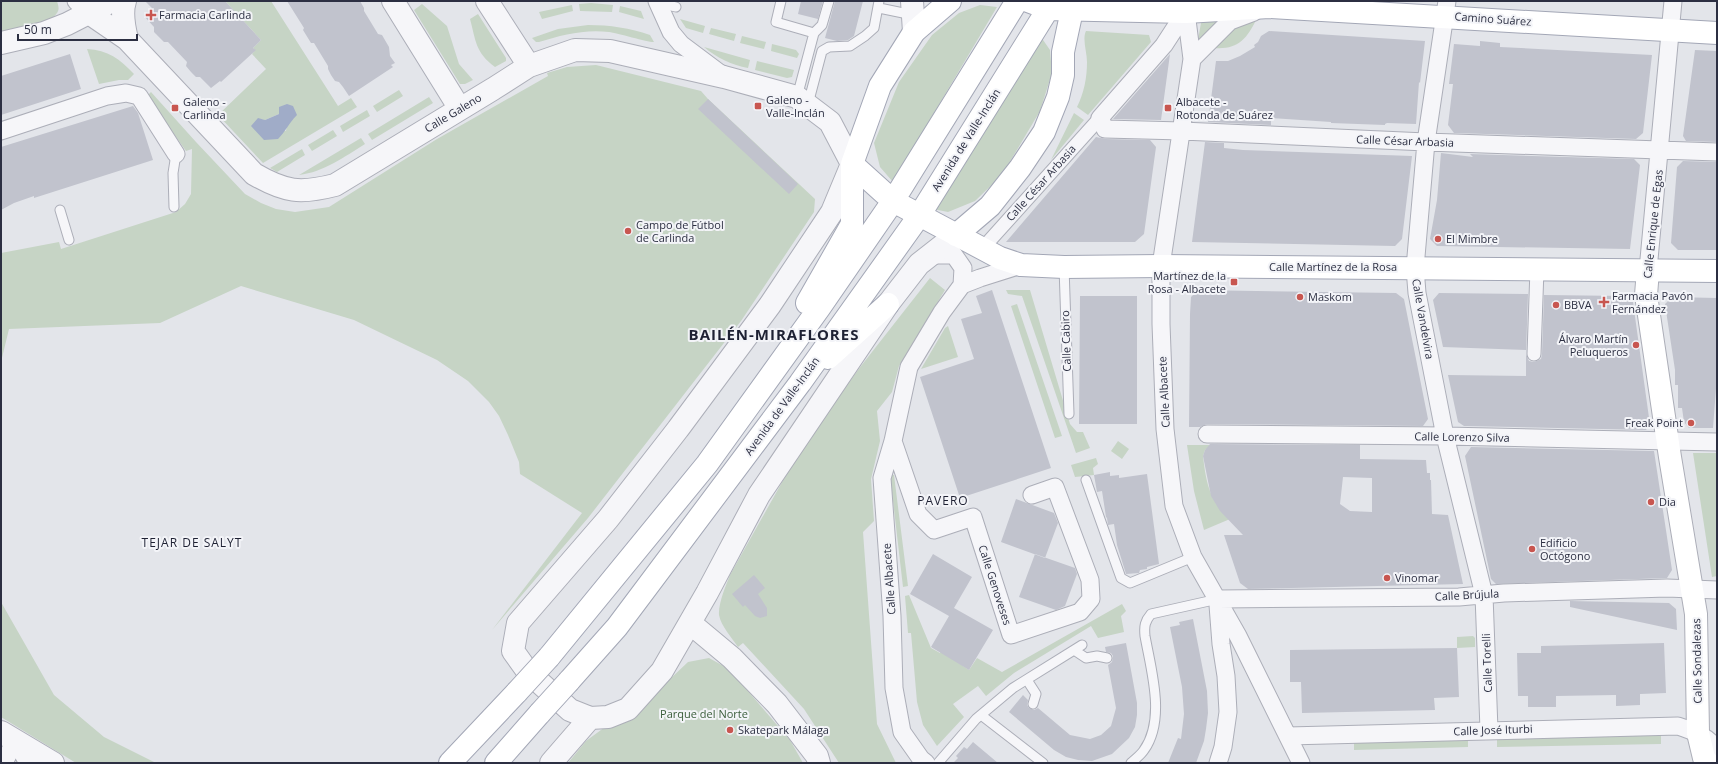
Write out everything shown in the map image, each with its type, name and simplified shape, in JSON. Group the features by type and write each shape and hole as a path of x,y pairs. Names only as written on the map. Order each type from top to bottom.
{"main road":[{"path":"777,367 800,316 852,224 852,164 880,86 918,17 950,1"},
{"path":"450,763 550,657 707,464 893,201 1017,1"},
{"name":"Camino Suárez","path":"1028,1 1062,5 1189,6 1266,3 1446,9 1717,33"},
{"path":"956,235 990,206 1020,168 1044,132 1058,98 1063,75 1062,5"},
{"name":"Avenida de Valle-Inclán","path":"496,763 617,627 800,383 919,216 1062,5"},
{"name":"Calle Martínez de la Rosa","path":"852,164 893,201 1000,258 1020,265 1064,267 1161,266 1717,271"},
{"name":"Calle Enrique de Egas","path":"1648,270 1646,290 1691,589"},
{"path":"800,383 888,304"},
{"name":"Calle Sondalezas","path":"1691,589 1696,614 1698,733 1704,758 1708,763"}],"street":[{"path":"1,43 44,33 67,24 83,7 112,1"},
{"path":"125,1 123,7 124,26 127,39"},
{"path":"393,1 460,109"},
{"path":"487,1 529,66"},
{"name":"Calle Enrique de Egas","path":"1648,270 1673,1"},
{"path":"655,2 671,32 680,44 724,77"},
{"path":"1192,59 1230,21 1266,3"},
{"name":"Calle Albacete","path":"1189,6 1192,59 1161,266 1161,324 1168,466 1174,506 1193,557 1218,599 1220,644 1226,676 1228,712 1223,747 1218,763"},
{"name":"Calle César Arbasia","path":"982,248 1164,45 1189,6"},
{"name":"Calle Galeno","path":"83,7 127,39 246,167 254,174 272,185 289,190 313,191 334,185 529,66 575,50 610,51 724,77 802,101 830,122 852,164"},
{"name":"Calle Vandelvira","path":"1446,9 1426,142 1415,268 1417,293 1445,436 1484,595"},
{"path":"67,24 101,30 127,39"},
{"path":"1,131 107,96 126,93 139,96 176,154"},
{"name":"Calle César Arbasia","path":"1100,118 1105,129 1717,152"},
{"path":"852,164 832,212 770,306 678,430 608,519 518,623 513,651 528,672 570,710 590,718 608,717 628,708 662,671 690,623 759,495 888,304 925,259 956,235"},
{"path":"925,259 954,255 963,268 962,285 1020,265"},
{"path":"1534,354 1537,269"},
{"name":"Calle Albacete","path":"926,763 921,759 902,732 894,688 892,616 882,478 893,441 909,367 942,312 962,285"},
{"name":"Calle Lorenzo Silva","path":"1207,434 1445,436 1717,442"},
{"name":"Calle Genoveses","path":"893,441 918,514 934,530 973,517 1012,634 1080,612 1091,599 1090,580 1055,487 1032,495"},
{"name":"Calle Brújula","path":"1218,599 1459,597 1504,593 1666,588 1717,590"},
{"name":"Calle Torelli","path":"1484,595 1489,730"},
{"path":"1218,599 1301,763"},
{"path":"690,623 732,658 777,704 816,756 819,763"},
{"path":"550,763 590,718"},
{"name":"Calle José Iturbi","path":"1288,736 1678,726 1698,733"},
{"path":"1698,733 1711,742 1717,749"},
{"path":"4,763 8,736"},
{"path":"8,736 28,763"},
{"path":"8,736 53,763"}],"lane":[{"path":"781,1 776,22 814,33"},
{"path":"802,101 814,33 822,25 829,1"},
{"path":"655,2 676,7"},
{"path":"802,101 822,51 829,47 850,46 874,28 879,4 918,17"},
{"path":"174,207 173,173 176,154"},
{"path":"60,210 69,240"},
{"name":"Calle Cabiro","path":"1064,267 1069,414"},
{"path":"1086,480 1121,578 1130,583 1193,557"},
{"path":"1131,763 1144,750 1153,732 1156,704 1144,626 1151,614 1218,599"},
{"path":"938,763 981,715 1013,688 1078,648 1086,658 1097,656 1107,658"},
{"path":"1027,680 1036,694 1033,704"},
{"path":"981,715 1043,763"}],"green space":[{"path":"1,1 57,1 58,10 53,18 40,25 1,35"},
{"path":"225,1 271,1 338,106 351,98 357,107 263,163 218,115 266,69 252,54 255,50 253,48 261,40","holes":["279,114 287,124 286,131 258,119 265,120"]},
{"path":"591,3 613,5 612,12 580,11 579,4"},
{"path":"422,4 447,26 459,64 473,80 465,84 460,84 414,10"},
{"path":"572,5 573,11 542,19 539,12"},
{"path":"980,5 997,7 893,182 880,167 874,143 899,82 932,35 959,13"},
{"path":"620,6 641,11 644,19 619,12"},
{"path":"478,14 506,58 506,61 495,67 488,62 477,46 475,40 470,19"},
{"path":"1221,17 1197,45 1201,23 1204,20"},
{"path":"680,19 705,26 703,33 686,28"},
{"path":"1256,20 1249,33 1240,42 1229,47 1214,48 1236,26"},
{"path":"588,25 612,26 635,30 650,35 654,42 600,31 573,33 539,42 536,42 532,38 558,29"},
{"path":"711,28 736,34 734,41 709,34"},
{"path":"1086,31 1149,35 1151,42 1088,115 1077,107 1085,85 1087,58 1084,38"},
{"path":"742,36 766,42 764,49 740,43"},
{"path":"1041,37 1050,50 1052,73 1040,111 1002,175 975,201 948,212 933,209"},
{"path":"772,44 796,50 799,54 797,58 771,51"},
{"path":"704,47 750,60 748,68 725,60"},
{"path":"87,49 101,51 113,56 134,74 128,80 119,80 99,84"},
{"path":"757,61 794,70 792,77 787,78 755,70"},
{"path":"596,65 701,91 815,199 814,212 741,321 588,518 492,630 582,513 520,474 519,462 508,435 499,416 489,402 468,381 437,360 354,320 241,286 160,323 9,329 1,362 1,253 59,242 61,249 176,212 185,204 191,194 192,149 186,151 147,96 151,92 245,194 276,209 295,212 329,207 437,139 548,76 547,73 567,67"},
{"path":"399,90 403,96 377,112 373,106"},
{"path":"429,97 433,103 372,140 368,134"},
{"path":"367,110 370,116 343,132 340,126"},
{"path":"1074,113 1084,120 1051,160"},
{"path":"333,130 337,136 312,151 308,145"},
{"path":"361,138 365,144 341,159 317,171 299,175"},
{"path":"302,149 305,155 277,172 270,168"},
{"path":"930,278 945,290 899,366 892,392 877,411 880,441 871,479 874,521 863,532 877,724 896,763 839,763 804,709 743,643 738,647 722,623 719,611 730,575 804,443 861,366"},
{"path":"1006,290 1030,290 1070,424 1077,432 1083,432 1090,448 1076,453 1022,296 1008,294"},
{"path":"1017,304 1062,436 1055,438 1011,306"},
{"path":"948,326 958,357 921,369 945,328"},
{"path":"1118,441 1129,449 1122,459 1111,451"},
{"path":"1187,445 1211,445 1205,450 1203,456 1207,483 1217,505 1230,519 1204,530 1194,491"},
{"path":"1693,453 1717,453 1717,576 1712,577"},
{"path":"1096,458 1098,464 1093,468 1094,475 1075,477 1071,465"},
{"path":"890,475 894,475 908,586 903,587"},
{"path":"909,595 931,648 940,653 941,651 969,670 977,658 1002,672 1122,604 1126,611 1121,616 1124,632 1098,638 1091,626 1014,673 986,696 978,686 953,704 964,717 937,746 923,725 917,702 911,633 908,633 905,596"},
{"path":"1,602 54,695 104,737 156,763 76,763 1,717"},
{"path":"1473,636 1475,638 1475,647 1457,648 1457,637"},
{"name":"Parque del Norte","path":"709,658 729,669 790,740 803,763 568,763 586,741 669,680 688,662"},
{"path":"1661,734 1661,744 1497,747 1497,738"},
{"path":"1468,738 1468,747 1354,750 1354,741"}],"water":[{"path":"287,104 293,106 297,115 278,139 264,140 251,126 258,118 265,120 279,114 279,107"}],"building":[{"path":"145,1 225,1 261,40 253,48 256,50 221,82 220,81 211,88 200,77 196,77 191,72 186,66 187,62 168,42 164,42 154,32 154,27 144,16 152,8"},
{"path":"287,1 360,1 364,11 378,34 382,35 389,47 390,56 395,63 391,65 393,67 349,96 339,82 335,81 331,75 328,66 314,43 311,43 303,30 304,28"},
{"path":"801,1 823,1 818,19 798,14"},
{"path":"835,1 863,1 854,36 848,40 837,41 825,38"},
{"path":"1269,31 1425,41 1420,83 1419,82 1416,124 1387,123 1385,125 1331,123 1271,118 1271,125 1208,122 1216,61 1228,61 1240,56 1255,47 1254,45 1258,42 1261,36"},
{"path":"1480,41 1500,43 1500,47 1652,55 1643,133 1636,139 1454,133 1448,125 1453,84 1449,84 1454,44 1480,46"},
{"path":"1695,50 1717,51 1717,142 1686,141 1683,136"},
{"path":"70,54 81,89 1,115 1,76"},
{"path":"1170,54 1161,120 1113,119"},
{"path":"708,99 798,184 789,194 698,109"},
{"path":"133,106 138,113 153,160 34,198 34,196 14,203 1,210 1,147"},
{"path":"1096,137 1105,139 1150,140 1156,147 1144,234 1135,242 1006,242"},
{"path":"1205,142 1224,143 1224,148 1243,150 1412,156 1402,239 1395,246 1192,242"},
{"path":"1441,153 1473,157 1470,154 1634,159 1640,165 1630,249 1437,246 1430,239 1437,200"},
{"path":"1683,161 1717,162 1717,250 1678,250 1671,243 1677,167"},
{"path":"992,290 1051,468 960,498 920,377 974,359 961,319 982,313 976,296"},
{"path":"1194,290 1396,293 1404,299 1428,419 1423,426 1207,424 1200,427 1189,427 1190,314 1191,297 1194,294"},
{"path":"1439,293 1528,294 1526,354 1526,350 1443,347 1433,300"},
{"path":"1544,295 1625,296 1633,302 1650,425 1646,430 1464,426 1458,422 1448,375 1526,376 1526,354 1529,361 1534,362 1541,359"},
{"path":"1080,296 1137,296 1137,424 1079,424"},
{"path":"1672,297 1717,298 1717,375 1713,428 1689,428 1684,422 1682,408 1678,408 1678,385 1675,385 1675,370 1665,304"},
{"path":"1210,444 1360,445 1360,459 1426,460 1427,473 1430,473 1431,480 1432,514 1448,515 1463,584 1248,589 1240,583 1224,535 1243,535 1220,511 1211,496 1203,456 1205,450","holes":["1343,477 1372,478 1372,512 1350,511 1340,504"]},
{"path":"1471,447 1654,451 1672,570 1667,578 1496,584 1491,579 1465,456"},
{"path":"1110,472 1110,476 1119,475 1119,478 1147,474 1159,564 1140,570 1139,573 1126,574 1117,545 1114,524 1108,525 1102,491 1097,492 1094,475"},
{"path":"1016,499 1054,513 1058,523 1045,558 1001,542"},
{"path":"933,554 972,577 954,608 993,630 969,670 931,647 949,616 910,594"},
{"path":"1035,554 1075,568 1077,574 1065,606 1056,610 1019,597"},
{"path":"754,575 765,588 758,594 767,608 767,616 760,618 755,616 745,605 743,607 732,594"},
{"path":"1570,601 1669,603 1676,609 1677,630 1570,607"},
{"path":"1193,619 1207,691 1208,713 1204,741 1196,763 1168,763 1178,738 1181,739 1184,714 1182,687 1170,627 1180,625 1179,622"},
{"path":"1126,643 1137,703 1137,715 1135,727 1129,738 1112,754 1092,761 1066,757 1054,750 1009,712 1023,695 1028,700 1027,705 1029,708 1034,710 1038,708 1070,735 1090,739 1101,735 1111,726 1116,708 1108,665 1112,662 1113,656 1111,653 1106,652 1105,647"},
{"path":"1664,643 1666,693 1640,694 1640,705 1616,706 1616,695 1556,696 1556,707 1528,707 1528,696 1518,696 1517,653 1541,653 1541,646"},
{"path":"1457,648 1459,697 1434,698 1435,710 1302,713 1301,682 1290,682 1290,650"},
{"path":"973,742 998,763 953,763 958,758 956,756 964,747 967,749"}],"place":[{"name":"Farmacia Carlinda","path":"151,15"},
{"name":"Galeno - Valle-Inclán","path":"758,106"},
{"name":"Galeno - Carlinda","path":"175,108"},
{"name":"Albacete - Rotonda de Suárez","path":"1168,108"},
{"name":"Campo de Fútbol de Carlinda","path":"628,231"},
{"name":"El Mimbre","path":"1438,239"},
{"name":"Martínez de la Rosa - Albacete","path":"1234,282"},
{"name":"Maskom","path":"1300,297"},
{"name":"Farmacia Pavón Fernández","path":"1604,302"},
{"name":"BBVA","path":"1556,305"},
{"name":"Álvaro Martín Peluqueros","path":"1636,345"},
{"name":"Freak Point","path":"1691,423"},
{"name":"Dia","path":"1651,502"},
{"name":"Edificio Octógono","path":"1532,549"},
{"name":"Vinomar","path":"1387,578"},
{"name":"Skatepark Málaga","path":"730,730"}],"district":[{"name":"BAILÉN-MIRAFLORES","path":"774,335"},
{"name":"PAVERO","path":"943,501"},
{"name":"TEJAR DE SALYT","path":"192,543"}]}
